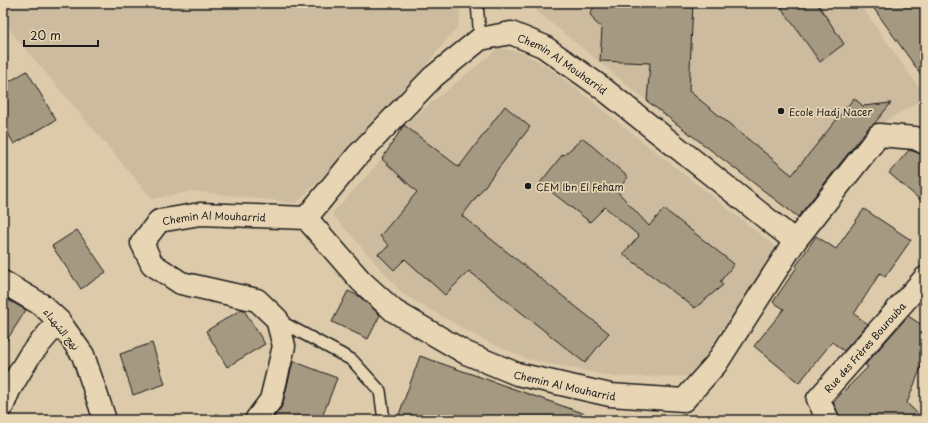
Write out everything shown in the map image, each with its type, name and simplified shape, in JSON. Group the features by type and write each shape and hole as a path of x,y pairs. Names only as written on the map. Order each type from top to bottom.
{"street":[{"name":"Chemin Al Mouharrid","path":"306,218 362,150 434,77 480,39 511,33 543,46 601,87 795,241"},
{"name":"Chemin Al Mouharrid","path":"277,319 258,300 181,283 152,264 142,243 159,221 200,214 306,218 361,281 394,311 466,353 517,374 610,395 684,400 716,364 795,241 879,136 915,138 925,143"},
{"name":"Rue des Frères Bourouba","path":"828,420 818,399 925,278"},
{"name":"نهج الشهداء","path":"3,282 42,305 59,321 83,355 105,420"},
{"path":"256,420 271,400 284,346 277,319"},
{"path":"3,405 9,390 30,355 59,321"}],"lane":[{"path":"476,3 480,39"},
{"path":"277,319 352,360 380,391 384,420"}],"shaded area":[{"path":"3,3 461,3 459,25 382,119 296,203 193,191 152,199 3,22"},
{"name":"Ecole Hadj Nacer","path":"527,3 859,3 925,98 887,120 798,217 647,101"},
{"name":"CEM Ibn El Feham","path":"499,48 521,52 547,66 790,258 690,376 615,377 527,359 480,338 404,295 332,214 382,159 404,125"}],"building":[{"path":"596,3 693,3 689,91 792,175 854,98 863,106 891,103 874,124 869,127 798,217 647,101 650,63 600,61 602,28 595,22 590,14"},
{"path":"778,3 817,3 844,44 820,62"},
{"path":"870,3 925,3 925,80"},
{"path":"27,71 56,120 14,144 3,125 3,85"},
{"path":"505,106 530,127 462,216 609,333 585,363 469,271 445,295 405,259 394,270 378,254 389,246 380,236 417,192 382,159 404,125 459,167"},
{"path":"583,138 628,177 617,191 649,226 664,209 734,264 720,282 723,285 695,308 623,254 639,236 605,207 590,222 540,183 563,154 564,155"},
{"path":"909,150 925,155 925,204 889,173"},
{"path":"864,209 911,240 885,277 880,273 854,314 868,324 844,351 832,342 799,383 754,346 784,309 773,302 816,236 836,249"},
{"path":"77,230 106,272 81,289 52,246"},
{"path":"348,291 359,296 380,315 368,339 332,322"},
{"path":"3,297 26,310 3,346"},
{"path":"242,309 265,344 227,367 206,331"},
{"path":"908,316 925,327 925,357 907,403 924,420 844,420 839,415 833,402 868,367 865,365"},
{"path":"152,343 165,384 133,395 120,354"},
{"path":"420,356 594,417 594,420 397,420"},
{"path":"293,361 337,378 321,420 272,420 283,403"}],"place":[{"name":"Ecole Hadj Nacer","path":"781,111"},
{"name":"CEM Ibn El Feham","path":"528,186"}]}
